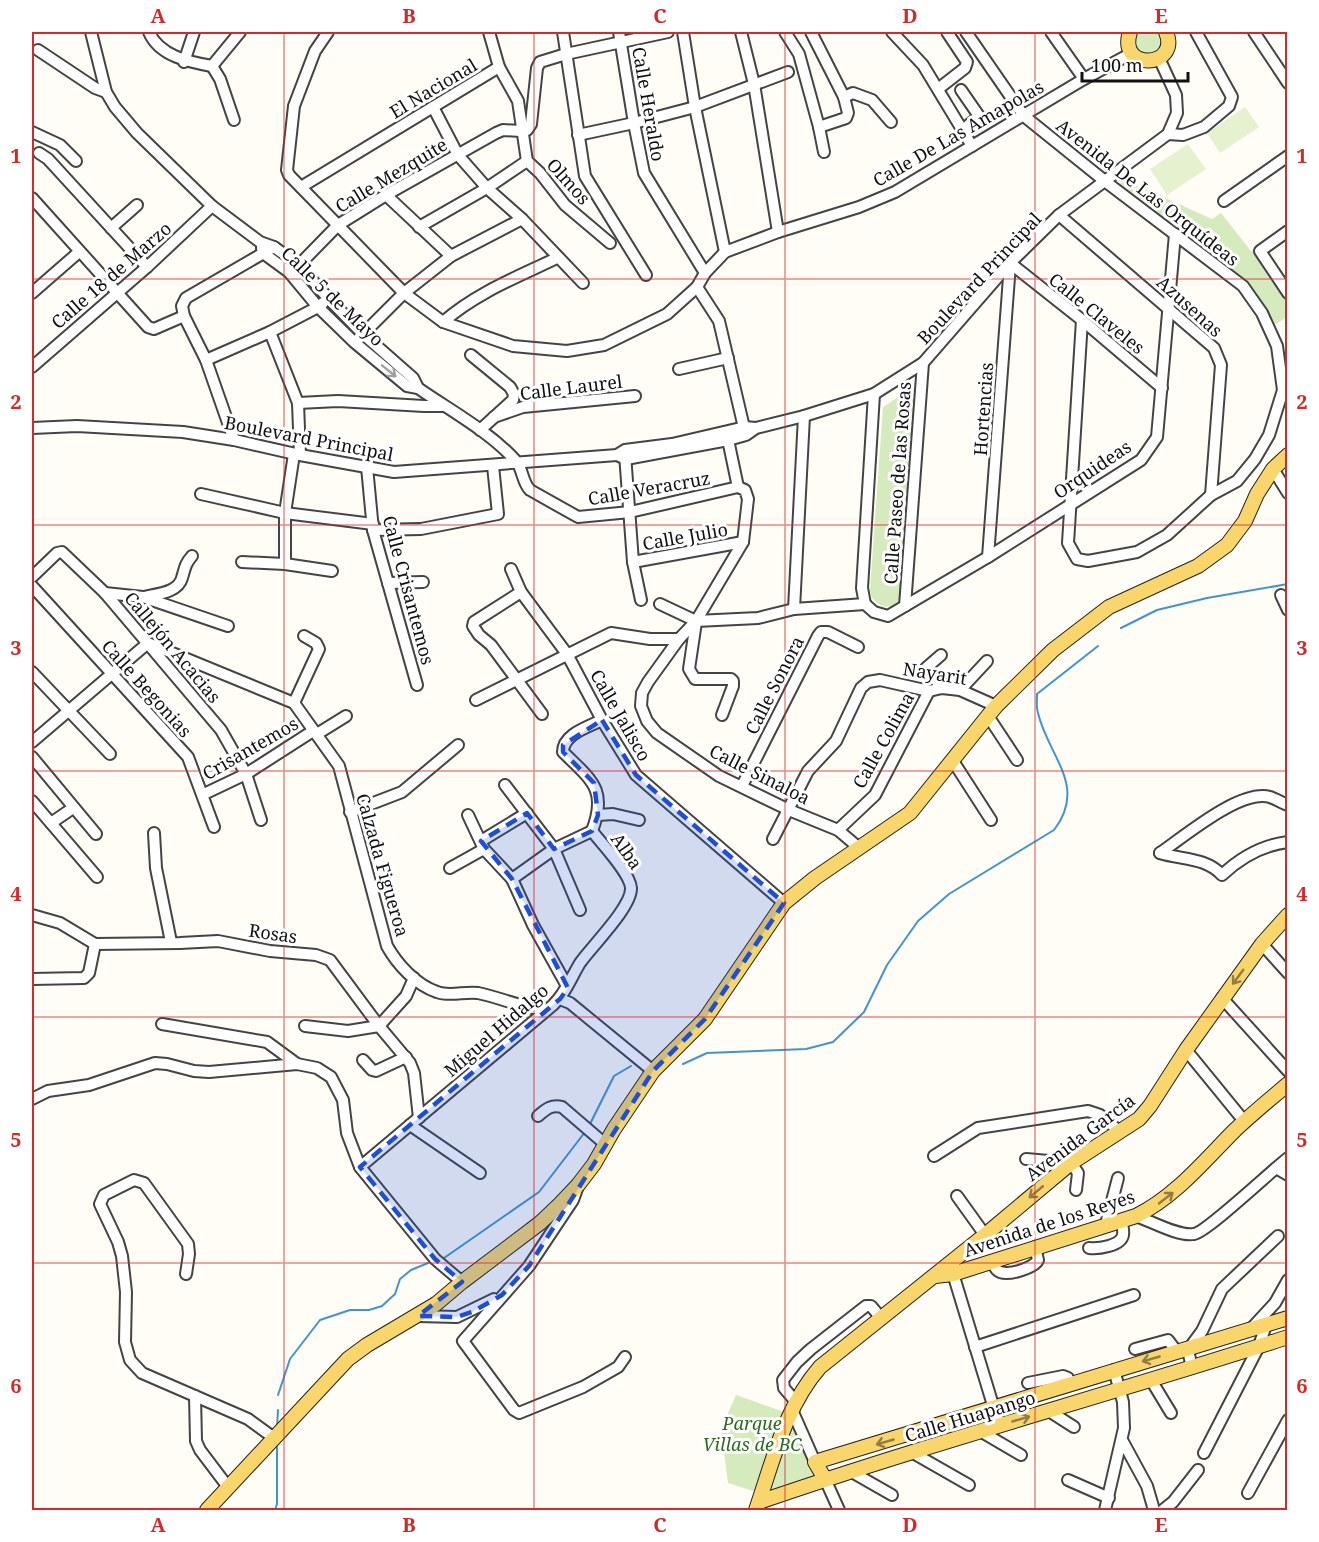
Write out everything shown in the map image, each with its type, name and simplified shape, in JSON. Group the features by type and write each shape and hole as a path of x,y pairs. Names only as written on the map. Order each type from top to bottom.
{"main road":[{"path":"1130,32 1129,46 1132,53 1144,61 1159,58 1165,52 1169,33"},
{"path":"207,1510 358,1351 436,1304 540,1223 578,1185 653,1071 705,1019 784,903 858,847 910,813 992,711 1053,650 1109,607 1198,566 1227,545 1245,521 1257,494 1287,455"},
{"name":"Avenida García","path":"758,1506 794,1406 806,1384 820,1367 933,1277 952,1268 985,1235 1071,1163 1139,1119 1222,998 1262,944 1287,915"},
{"name":"Avenida de los Reyes","path":"952,1268 992,1261 1136,1215 1171,1194 1244,1121 1287,1084"},
{"name":"Calle Huapango","path":"815,1462 1287,1318"},
{"name":"Calle Huapango","path":"758,1506 850,1470 913,1453 1287,1337"},
{"path":"815,1462 825,1479"}],"street":[{"name":"Calle 5 de Mayo","path":"90,32 106,92 115,107 137,132 212,206 260,242 274,247 299,265 363,334 413,378 418,387 480,430 518,463"},
{"path":"149,32 153,40 184,62 212,66"},
{"path":"184,62 194,32"},
{"path":"212,66 240,32"},
{"name":"Calle De Las Amapolas","path":"328,32 315,51 294,106 287,170 289,175 404,293 443,322 513,346 567,351 604,345 666,314 697,287 705,273 724,252 778,232 859,207 895,192 1084,79 1132,53"},
{"path":"489,32 499,67"},
{"path":"563,32 585,176 646,275"},
{"path":"522,131 527,130 531,124 537,68 540,62 620,37 668,32"},
{"path":"683,32 695,107 724,252"},
{"path":"741,32 754,84 778,232"},
{"path":"785,32 799,54 824,152"},
{"path":"811,32 844,97 848,112 846,117 819,127"},
{"path":"892,32 923,65 972,146"},
{"path":"938,89 965,68 967,62 947,32"},
{"name":"Avenida De Las Orquídeas","path":"966,32 1024,116 1106,182 1243,286 1262,313 1277,346 1286,393"},
{"path":"1051,32 1084,79"},
{"path":"1159,58 1176,95 1177,113 1168,134 1183,135 1204,126 1229,106 1232,97 1196,32"},
{"path":"1254,32 1287,83"},
{"name":"Calle Heraldo","path":"620,37 644,173 705,273"},
{"name":"Calle 5 de Mayo","path":"38,50 95,88 106,92"},
{"path":"212,66 220,79 234,120"},
{"name":"El Nacional","path":"301,187 499,67 518,100 522,131"},
{"path":"578,135 695,107 788,72"},
{"path":"961,90 980,116 963,130"},
{"path":"844,97 853,93 872,99 891,122"},
{"path":"433,107 458,155 487,188 522,219 583,283"},
{"name":"Calle Mezquite","path":"289,272 339,225 386,195 503,130 522,131"},
{"name":"Olmos","path":"522,131 527,161 540,173 565,205 610,243"},
{"path":"32,132 60,145 76,162"},
{"name":"Boulevard Principal","path":"32,428 77,426 183,432 404,472 623,455 672,444 728,436 874,394 923,363 1010,263 1059,216 1168,134"},
{"path":"39,153 48,159 147,267"},
{"path":"1224,201 1287,156"},
{"path":"419,227 487,188 527,161"},
{"path":"386,195 451,256"},
{"path":"32,198 150,329 184,316"},
{"path":"111,228 137,205"},
{"name":"Calle 18 de Marzo","path":"32,367 147,267 212,206"},
{"name":"Azusenas","path":"1059,216 1214,348 1221,365 1211,495"},
{"path":"354,342 404,293 451,256 522,219"},
{"path":"1287,231 1260,251 1287,293"},
{"name":"Orquideas","path":"866,604 874,612 888,616 1141,460 1157,437 1175,234"},
{"name":"Calle 5 de Mayo","path":"260,242 263,254 289,272 318,307 354,342 407,386 418,387"},
{"path":"234,440 206,360 184,316 182,306 186,298 274,247"},
{"path":"32,293 79,252"},
{"path":"443,322 460,307 480,295 557,258"},
{"name":"Calle Claveles","path":"1010,263 1162,388"},
{"name":"Hortencias","path":"988,556 1010,263"},
{"path":"697,287 719,321 749,430"},
{"path":"206,360 270,332 318,307 328,298"},
{"path":"1082,320 1068,543 1077,559 1088,561 1137,552 1167,535 1211,495 1237,480 1255,459 1269,435 1286,393"},
{"path":"270,332 298,403 297,454 285,513 285,564"},
{"path":"471,355 510,387 514,394 513,400 494,417"},
{"path":"679,369 728,358"},
{"name":"Calle Paseo de las Rosas","path":"905,606 923,363"},
{"name":"Calle Paseo de las Rosas","path":"866,604 862,588 874,394"},
{"name":"Calle Laurel","path":"480,430 494,417 523,407 636,396"},
{"path":"298,403 338,401 443,406"},
{"path":"794,609 804,416"},
{"path":"728,436 738,488 745,490 748,499 743,542"},
{"path":"623,455 633,562 641,600"},
{"name":"Calle Veracruz","path":"518,463 525,484 530,490 578,517 630,512 738,488"},
{"path":"201,494 285,513 373,527 421,529 498,514 493,466"},
{"name":"Calle Crisantemos","path":"367,467 373,527 417,685"},
{"path":"1274,469 1287,493"},
{"name":"Calle Julio","path":"633,562 743,542"},
{"name":"Calle Sinaloa","path":"743,542 696,621 679,639 648,682 642,693 641,706 647,721 657,733 719,776 789,810 838,830 858,847"},
{"name":"Callejón Acacias","path":"32,577 57,553 62,552 105,593 221,730 246,774 261,820"},
{"path":"143,597 174,589 180,583 184,565 192,556"},
{"path":"242,562 285,564 332,571"},
{"name":"Calle Jalisco","path":"511,569 521,592 567,654 602,720 636,775 784,903"},
{"path":"388,583 423,582"},
{"name":"Calle Begonias","path":"32,586 189,757 214,827"},
{"path":"521,592 474,622 473,626 479,635 491,645 542,714"},
{"path":"105,593 143,597 228,626"},
{"path":"1281,595 1287,610"},
{"path":"660,604 696,621 758,618 794,609 866,604"},
{"path":"696,621 689,669 692,675 695,679 730,679 733,681 722,715"},
{"name":"Calle Sonora","path":"742,786 821,632 828,632 858,648"},
{"path":"476,700 610,633 650,639 679,639"},
{"path":"32,742 148,643 294,703 319,649 316,643 304,636"},
{"path":"941,655 926,668 942,688"},
{"path":"960,690 987,661"},
{"path":"32,672 110,754"},
{"name":"Nayarit","path":"789,810 808,771 836,741 861,688 868,682 880,680 929,691 942,688 960,690 992,711"},
{"name":"Calle Colima","path":"838,830 875,795 929,691"},
{"name":"Calzada Figueroa","path":"294,703 339,766 387,946 395,959 414,978 437,992 475,993 525,1007 546,1010"},
{"path":"992,711 1017,760"},
{"name":"Crisantemos","path":"204,794 246,774 346,716"},
{"path":"592,831 598,815 598,797 594,783 563,752 563,745 568,738 602,720"},
{"path":"350,812 402,792 458,744"},
{"path":"32,757 96,834"},
{"path":"953,761 991,820"},
{"path":"505,785 554,849 580,910"},
{"path":"1287,805 1269,797 1250,797 1233,803 1160,853 1200,860 1214,867 1222,875 1237,860 1275,843 1287,842"},
{"path":"32,801 97,877"},
{"path":"51,823 73,808"},
{"path":"773,839 789,810"},
{"path":"450,868 527,813"},
{"path":"598,815 613,814 639,820"},
{"path":"468,815 483,845 512,879 533,926 567,986"},
{"name":"Alba","path":"512,879 554,849 592,831 629,880 630,897"},
{"path":"154,833 156,868 171,942"},
{"name":"Miguel Hidalgo","path":"360,1167 560,999 587,953 596,945 630,897"},
{"path":"32,915 60,922 95,944 89,973 84,978 32,979"},
{"name":"Rosas","path":"95,944 218,941 330,960 379,1026 406,1057 414,1073 414,1122"},
{"path":"1262,944 1287,973"},
{"path":"304,1026 348,1031 379,1026 406,996 414,978"},
{"path":"1222,998 1287,1071"},
{"path":"560,999 570,1003 653,1071"},
{"path":"162,1024 267,1042 297,1064"},
{"path":"1186,1050 1244,1121"},
{"path":"363,1060 372,1070 376,1071 406,1057"},
{"path":"32,1099 48,1091 89,1085 155,1064 209,1072 297,1064 317,1068 331,1077 339,1090 343,1100 347,1133 360,1167 435,1259 462,1282"},
{"path":"538,1116 549,1107 562,1107 605,1144"},
{"path":"934,1156 978,1128 1088,1111 1100,1115 1119,1131"},
{"path":"414,1122 480,1173"},
{"path":"1136,1215 1178,1232 1195,1234 1210,1224 1287,1158"},
{"path":"1026,1159 1071,1163 1078,1173 1076,1190"},
{"path":"1276,1168 1287,1175"},
{"path":"1106,1224 1118,1178"},
{"path":"186,1274 188,1244 144,1183 134,1180 104,1195 100,1204 122,1256 126,1292 125,1342 130,1360 142,1373 248,1419 274,1438"},
{"path":"578,1185 573,1200 529,1266 463,1341 514,1410 519,1413 584,1387 618,1367 625,1357"},
{"path":"957,1196 985,1235"},
{"path":"1089,1248 1105,1247 1122,1238 1121,1220"},
{"path":"1182,1351 1202,1331 1222,1289 1278,1236"},
{"path":"952,1268 999,1425"},
{"path":"1250,1329 1275,1303 1287,1280"},
{"path":"418,1316 457,1317 472,1312 502,1295"},
{"path":"975,1347 1134,1295"},
{"path":"1275,1303 1287,1312"},
{"path":"815,1462 794,1406 784,1388 783,1380 797,1362 866,1306 871,1306 881,1317"},
{"path":"1204,1453 1258,1347 1266,1325"},
{"path":"1135,1349 1168,1340 1182,1351 1192,1368"},
{"path":"1105,1510 1122,1440 1124,1416 1120,1389 1114,1370"},
{"path":"1028,1383 1062,1376 1068,1378 1070,1384"},
{"path":"1151,1380 1171,1413"},
{"path":"195,1396 196,1441 200,1450 228,1487"},
{"path":"1049,1411 1074,1427"},
{"path":"1248,1492 1287,1420"},
{"path":"980,1431 1021,1455"},
{"path":"1122,1440 1148,1486 1155,1510"},
{"path":"913,1453 969,1485"},
{"path":"850,1470 892,1496"},
{"path":"1163,1510 1173,1502 1198,1470"},
{"path":"825,1479 838,1510"},
{"path":"1068,1480 1109,1498"}],"highlighted area":[{"path":"602,720 636,775 784,903 705,1019 653,1071 529,1266 502,1295 472,1312 457,1317 418,1316 462,1282 435,1259 360,1167 560,999 568,988 512,879 481,841 527,813 554,849 592,831 598,815 594,783 563,752 563,745"}],"green space":[{"path":"1136,32 1162,32 1164,46 1149,57 1135,49"},
{"path":"1245,107 1259,127 1220,153 1207,133"},
{"path":"1188,144 1206,169 1167,195 1150,169"},
{"path":"1125,180 1212,219 1221,213 1251,251 1255,250 1287,298 1287,317 1270,328 1255,302 1115,187"},
{"path":"915,386 901,597 898,602 889,607 874,601 870,590 883,407"},
{"name":"Parque Villas de BC","path":"736,1395 790,1414 825,1482 763,1494 728,1483 721,1429"}],"waterway":[{"path":"1121,628 1157,610 1207,598 1288,584"},
{"path":"683,1064 707,1053 806,1049 833,1042 864,1012 887,965 918,921 949,894 1054,830 1063,814 1067,799 1067,785 1037,711 1037,694 1098,646"},
{"path":"590,1124 614,1076 631,1066"},
{"path":"444,1258 539,1192 585,1132"},
{"path":"278,1395 290,1359 320,1320 350,1310 369,1310 382,1306 395,1294 400,1279 411,1270 428,1263"},
{"path":"277,1427 278,1410"},
{"path":"275,1510 277,1504 277,1447"}]}
